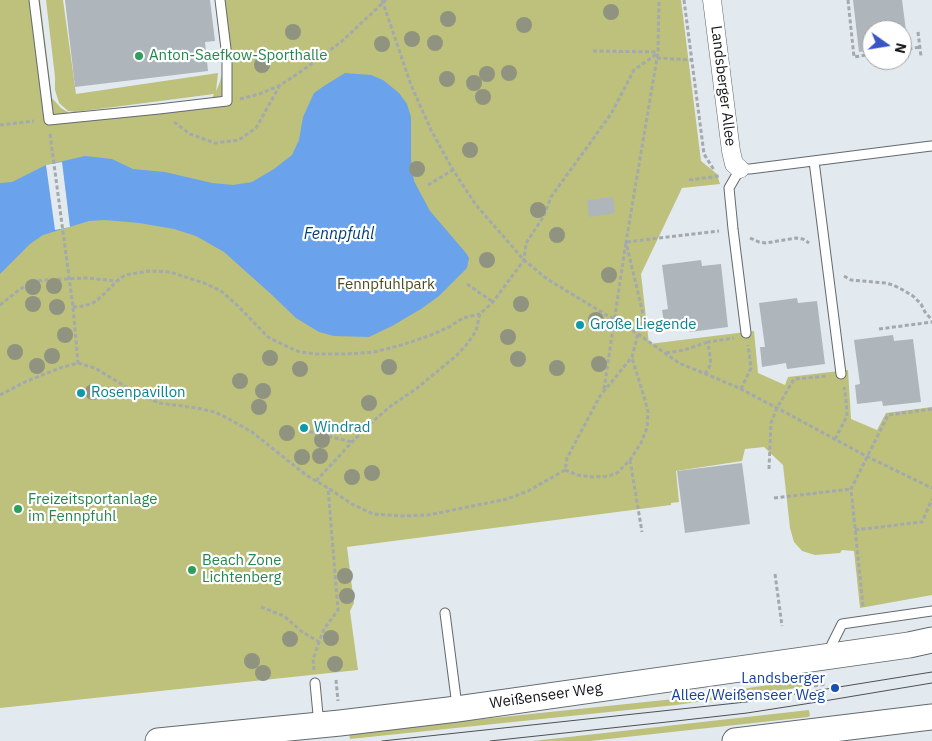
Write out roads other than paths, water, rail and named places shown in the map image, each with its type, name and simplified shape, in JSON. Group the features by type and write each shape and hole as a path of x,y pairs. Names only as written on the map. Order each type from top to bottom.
{"main road":[{"name":"Weißenseer Weg","path":"158,741 306,731 909,645 932,640"},
{"path":"735,741 932,717"}],"street":[{"name":"Landsberger Allee","path":"712,0 731,151 734,164 740,169"}],"lane":[{"path":"34,0 49,120 227,101 227,57 220,0"},
{"path":"747,335 729,188 740,169 932,146"},
{"path":"814,161 841,374"},
{"path":"826,656 842,624 932,611"},
{"path":"445,613 457,709"},
{"path":"306,731 315,683"}],"water":[{"name":"Fennpfuhl","path":"345,73 371,75 383,80 399,93 407,104 411,117 411,159 414,181 430,211 469,258 467,268 439,296 392,326 369,337 334,336 319,332 296,318 224,252 196,236 174,229 139,223 105,220 89,221 43,235 30,244 0,274 0,183 12,182 46,165 85,156 112,159 133,169 165,172 212,183 233,185 252,182 274,169 292,155 299,140 303,117 314,93"}],"tram line":[{"path":"382,741 746,702 932,672"},
{"path":"490,741 747,713 932,683"}],"place":[{"name":"Anton-Saefkow-Sporthalle","path":"139,56"},
{"name":"Große Liegende","path":"580,325"},
{"name":"Rosenpavillon","path":"81,393"},
{"name":"Windrad","path":"304,428"},
{"name":"Freizeitsportanlage im Fennpfuhl","path":"18,509"},
{"name":"Beach Zone Lichtenberg","path":"192,570"},
{"name":"Landsberger Allee/Weißenseer Weg","path":"835,688"}],"park label":[{"name":"Fennpfuhlpark","path":"386,285"}]}
